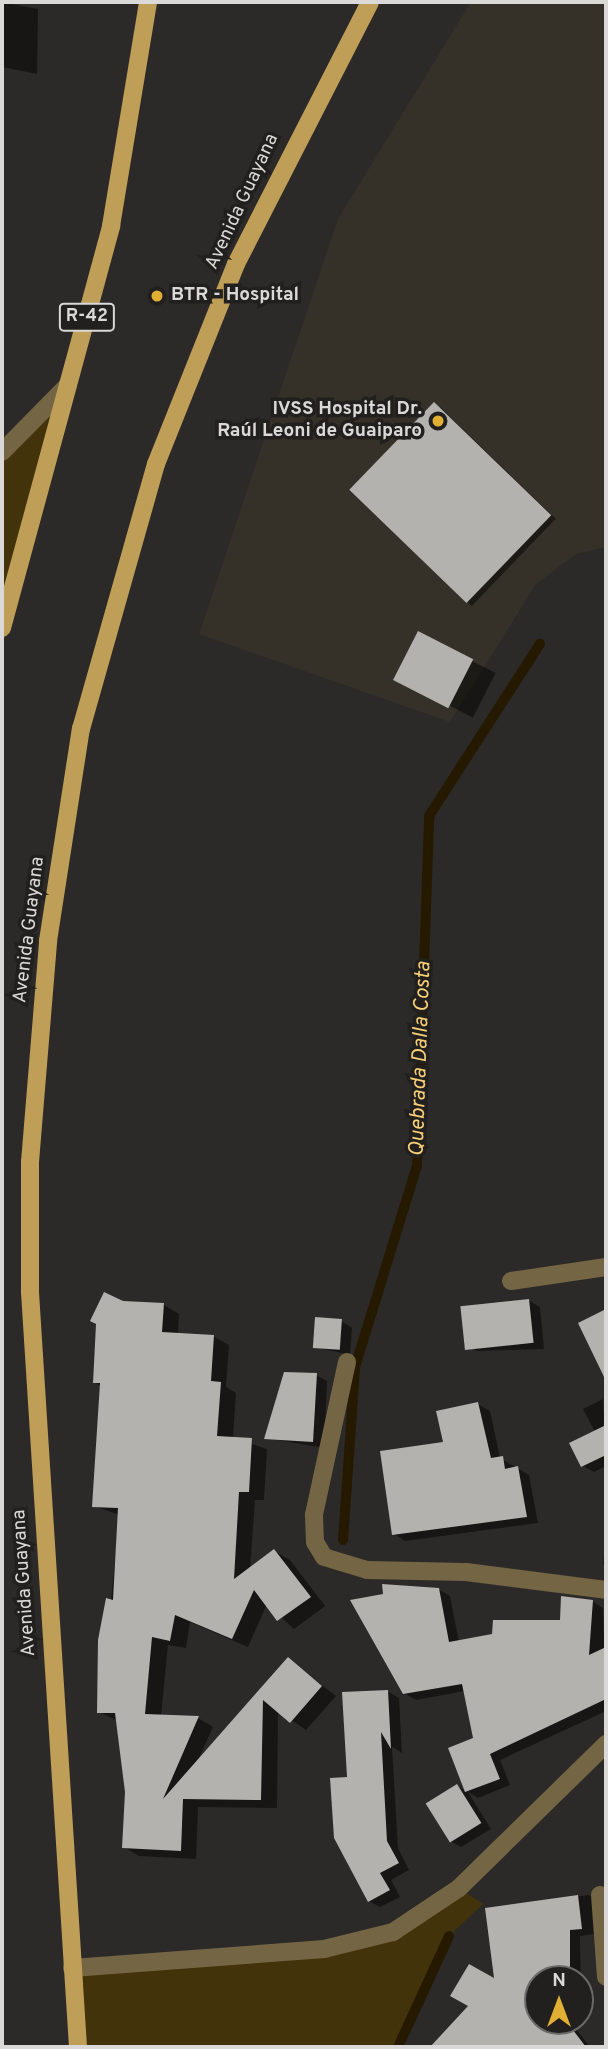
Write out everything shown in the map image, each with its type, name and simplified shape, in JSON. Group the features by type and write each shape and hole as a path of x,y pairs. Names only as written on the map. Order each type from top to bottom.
{"main road":[{"name":"R-42","path":"2,628 68,385 129,141 148,2"},
{"name":"Avenida Guayana","path":"78,2047 30,1292 35,1073 66,817 96,669 156,464 236,264 370,2"}],"street":[{"path":"2,452 68,385"},
{"path":"511,1281 606,1267"},
{"path":"347,1362 314,1515 315,1542 324,1558 367,1570 467,1572 606,1590"},
{"path":"72,1968 324,1949 393,1932 459,1888 606,1744"},
{"path":"600,1895 606,1977"}],"shaded area":[{"name":"IVSS Hospital Dr. Raúl Leoni de Guaiparo","path":"471,2 606,2 606,547 576,554 536,584 450,722 199,634 338,219"},
{"path":"68,385 2,628 2,444"},
{"path":"459,1888 483,1904 449,1936 398,2047 78,2047 72,1968 363,1944"}],"building":[{"path":"434,402 551,515 467,603 349,490"},
{"path":"418,631 473,659 448,708 393,680"},
{"path":"104,1292 123,1301 164,1303 162,1332 214,1335 211,1381 221,1382 217,1436 252,1438 249,1492 239,1492 234,1579 274,1549 311,1597 277,1621 254,1590 232,1639 175,1615 170,1641 152,1637 145,1714 199,1716 163,1799 288,1657 322,1686 290,1723 263,1700 261,1800 183,1799 181,1851 122,1848 125,1792 115,1713 97,1713 98,1640 106,1598 113,1600 118,1508 92,1507 100,1383 93,1383 96,1324 90,1321"},
{"path":"529,1299 534,1343 465,1350 460,1306"},
{"path":"606,1309 606,1381 578,1323"},
{"path":"315,1317 342,1319 340,1350 313,1348"},
{"path":"284,1372 317,1373 313,1442 264,1439"},
{"path":"478,1402 491,1458 503,1456 505,1469 518,1466 527,1517 392,1535 380,1451 443,1442 436,1411"},
{"path":"606,1425 606,1455 581,1467 569,1443"},
{"path":"382,1584 439,1588 449,1642 492,1634 493,1620 560,1620 561,1596 593,1600 589,1655 606,1647 606,1699 490,1754 500,1779 465,1792 448,1748 473,1738 462,1684 403,1694 350,1600 383,1594"},
{"path":"388,1690 391,1749 381,1732 387,1841 399,1863 380,1873 390,1890 368,1902 334,1838 330,1778 347,1777 342,1692"},
{"path":"457,1784 481,1823 450,1843 426,1804"},
{"path":"578,1895 582,1929 570,1930 570,1965 524,1965 524,2035 577,2035 586,2047 430,2047 468,2006 450,1996 469,1964 494,1978 485,1908"}],"waterway":[{"name":"Quebrada Dalla Costa","path":"343,1540 355,1367 417,1166 429,816 540,644"},
{"name":"Quebrada Dalla Costa","path":"398,2047 449,1936"}],"place":[{"name":"BTR - Hospital","path":"157,296"},
{"name":"IVSS Hospital Dr. Raúl Leoni de Guaiparo","path":"438,421"}]}
